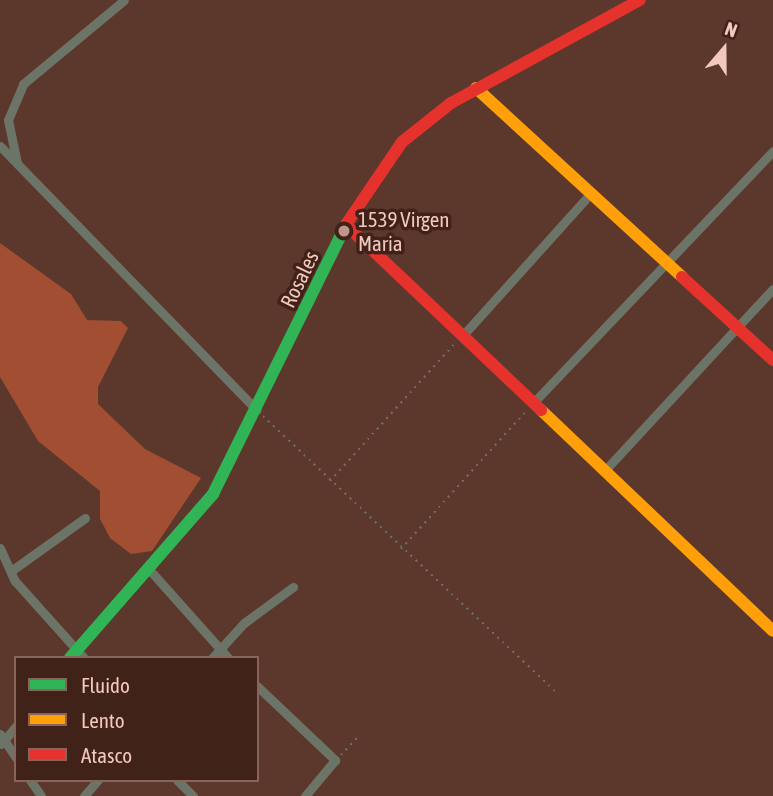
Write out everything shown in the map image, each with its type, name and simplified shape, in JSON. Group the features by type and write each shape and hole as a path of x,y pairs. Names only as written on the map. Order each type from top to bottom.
{"street":[{"path":"19,168 8,120 23,84 124,0"},
{"name":"Rosales","path":"77,654 147,567 213,494 257,410 346,225 402,142 476,88 640,0"},
{"path":"476,88 773,359"},
{"path":"0,146 257,410"},
{"path":"533,403 669,265 773,152"},
{"path":"464,334 591,193"},
{"path":"346,225 464,334 533,403 607,468 773,631"},
{"path":"607,468 773,289"},
{"path":"11,572 85,518"},
{"path":"0,548 11,572 77,654"},
{"path":"147,567 226,656"},
{"path":"214,656 293,587"},
{"path":"259,688 335,760 305,796"},
{"path":"14,728 1,740 14,756"},
{"path":"84,796 96,782"},
{"path":"179,782 193,796"}],"path":[{"path":"330,481 464,334"},
{"path":"401,549 533,403"},
{"path":"257,410 401,549 555,691"},
{"path":"335,760 359,736"}],"shaded area":[{"path":"0,243 71,294 87,320 121,321 128,328 98,387 98,404 145,449 201,478 152,551 131,554 110,538 100,519 100,491 38,441 0,377"}],"traffic: fast":[{"path":"72,656 213,494 347,223"}],"traffic: slow":[{"path":"476,88 682,277"},
{"path":"541,410 773,631"}],"traffic: jam":[{"path":"347,223 402,142 451,103 640,0"},
{"path":"346,225 541,410"},
{"path":"682,277 773,360"}],"place":[{"name":"1539 Virgen Maria","path":"344,231"}]}
